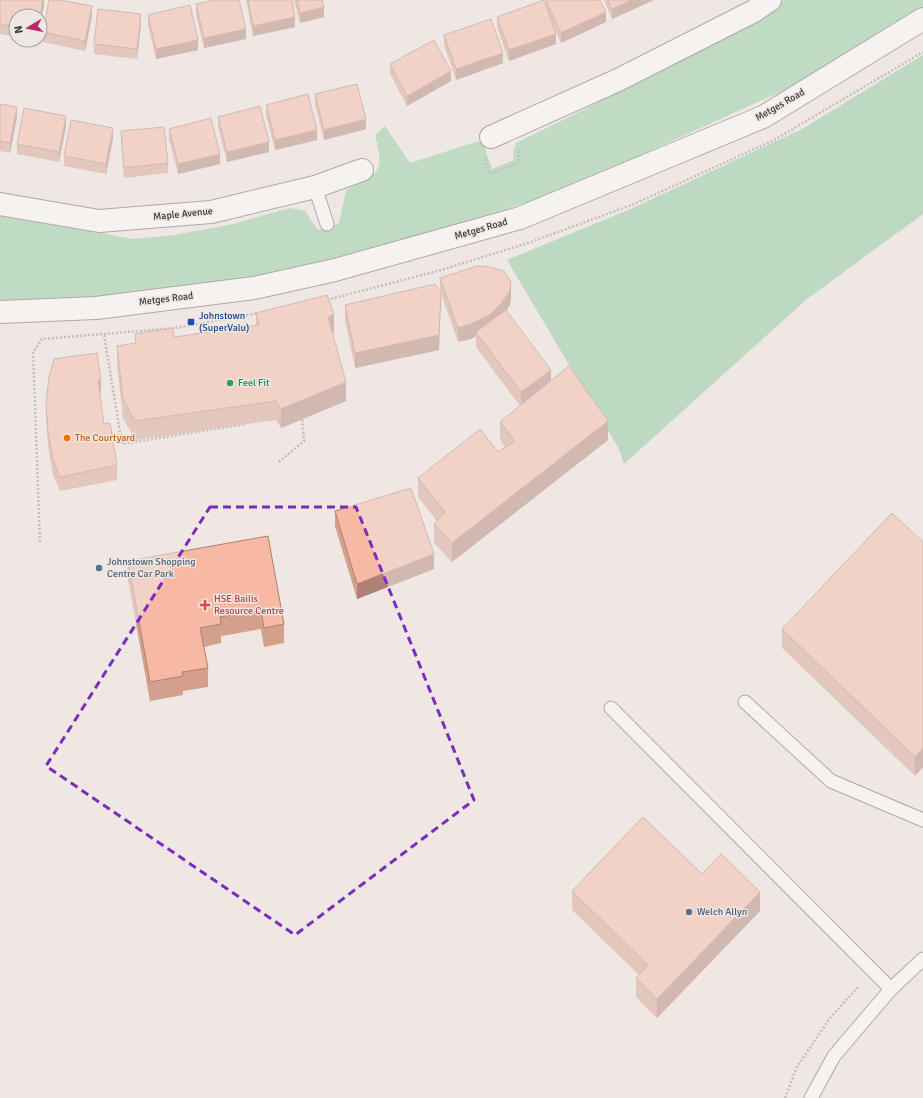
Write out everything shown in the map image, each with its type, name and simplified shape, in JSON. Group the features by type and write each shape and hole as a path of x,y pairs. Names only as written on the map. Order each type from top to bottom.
{"street":[{"path":"491,137 618,80 754,11 770,0"},
{"name":"Metges Road","path":"0,312 96,308 254,288 335,270 520,218 763,117 923,19"},
{"name":"Maple Avenue","path":"0,204 99,222 211,212 315,187 362,170"}],"lane":[{"path":"315,187 327,224"},
{"path":"745,702 831,781 923,820"},
{"path":"611,708 891,990"},
{"path":"811,1098 834,1056 891,990 923,959"}],"path":[{"path":"104,335 122,444 247,424"},
{"path":"279,462 304,441 302,415 294,416"},
{"path":"785,1098 797,1067 830,1018 858,987"}],"highlighted area":[{"path":"210,507 356,507 474,800 295,935 46,766"}],"green space":[{"path":"784,0 923,0 923,7 853,52 791,87 568,188 526,203 339,258 278,274 146,294 0,304 0,214 133,239 175,235 233,224 290,208 305,211 318,230 339,223 346,190 366,179 377,170 379,158 375,135 385,126 410,163 482,140 492,169 514,160 513,152 516,143 660,72"},
{"path":"923,55 923,214 807,299 624,464 619,449 507,260 633,208 802,129"}],"building":[{"path":"0,0 43,0 42,8 8,8 8,26 0,24"},
{"path":"49,0 60,0 92,6 85,41 48,33 48,8"},
{"path":"214,0 239,0 246,29 204,38 196,4"},
{"path":"248,0 292,0 295,17 253,26"},
{"path":"297,0 322,0 324,7 300,13"},
{"path":"544,0 556,34 509,50 497,17"},
{"path":"546,0 600,0 606,12 561,33"},
{"path":"608,0 632,0 612,9"},
{"path":"190,5 198,40 156,49 148,15"},
{"path":"98,9 141,14 137,49 94,44"},
{"path":"491,19 503,53 456,69 444,35"},
{"path":"434,40 451,71 407,96 390,64"},
{"path":"357,84 366,119 324,130 315,94"},
{"path":"308,94 317,130 275,140 266,105"},
{"path":"0,104 17,107 10,143 0,141"},
{"path":"260,106 269,142 227,152 218,117"},
{"path":"24,108 66,116 59,152 17,144"},
{"path":"211,118 220,154 178,164 169,129"},
{"path":"71,120 113,128 106,164 64,156"},
{"path":"164,127 168,163 124,168 121,131"},
{"path":"477,266 490,267 504,271 511,282 510,291 500,305 491,314 471,324 458,328 440,278"},
{"path":"435,284 441,292 439,335 355,353 345,305"},
{"name":"Feel Fit","path":"327,295 334,314 328,317 346,382 281,409 276,401 135,421 123,399 117,346 136,343 135,334 173,328 174,337 259,325 256,313"},
{"path":"506,310 551,370 521,392 476,332"},
{"path":"97,353 101,379 98,380 104,424 110,423 117,465 60,477 53,460 48,432 46,403 49,377 54,359"},
{"path":"569,366 608,421 452,543 434,524 445,512 418,478 480,429 498,452 515,441 500,422"},
{"path":"411,488 434,554 357,584 335,511"},
{"path":"892,513 923,542 923,748 915,757 782,629"},
{"name":"HSE Bailis Resource Centre","path":"268,536 284,624 264,628 261,610 220,617 221,624 200,628 208,668 182,672 183,676 150,682 128,561"},
{"path":"643,817 702,874 721,854 760,892 657,999 636,978 648,965 572,891"}],"place":[{"name":"Johnstown (SuperValu)","path":"191,322"},
{"name":"Feel Fit","path":"230,383"},
{"name":"The Courtyard","path":"67,438"},
{"name":"Johnstown Shopping Centre Car Park","path":"99,568"},
{"name":"HSE Bailis Resource Centre","path":"205,605"},
{"name":"Welch Allyn","path":"689,912"}]}
